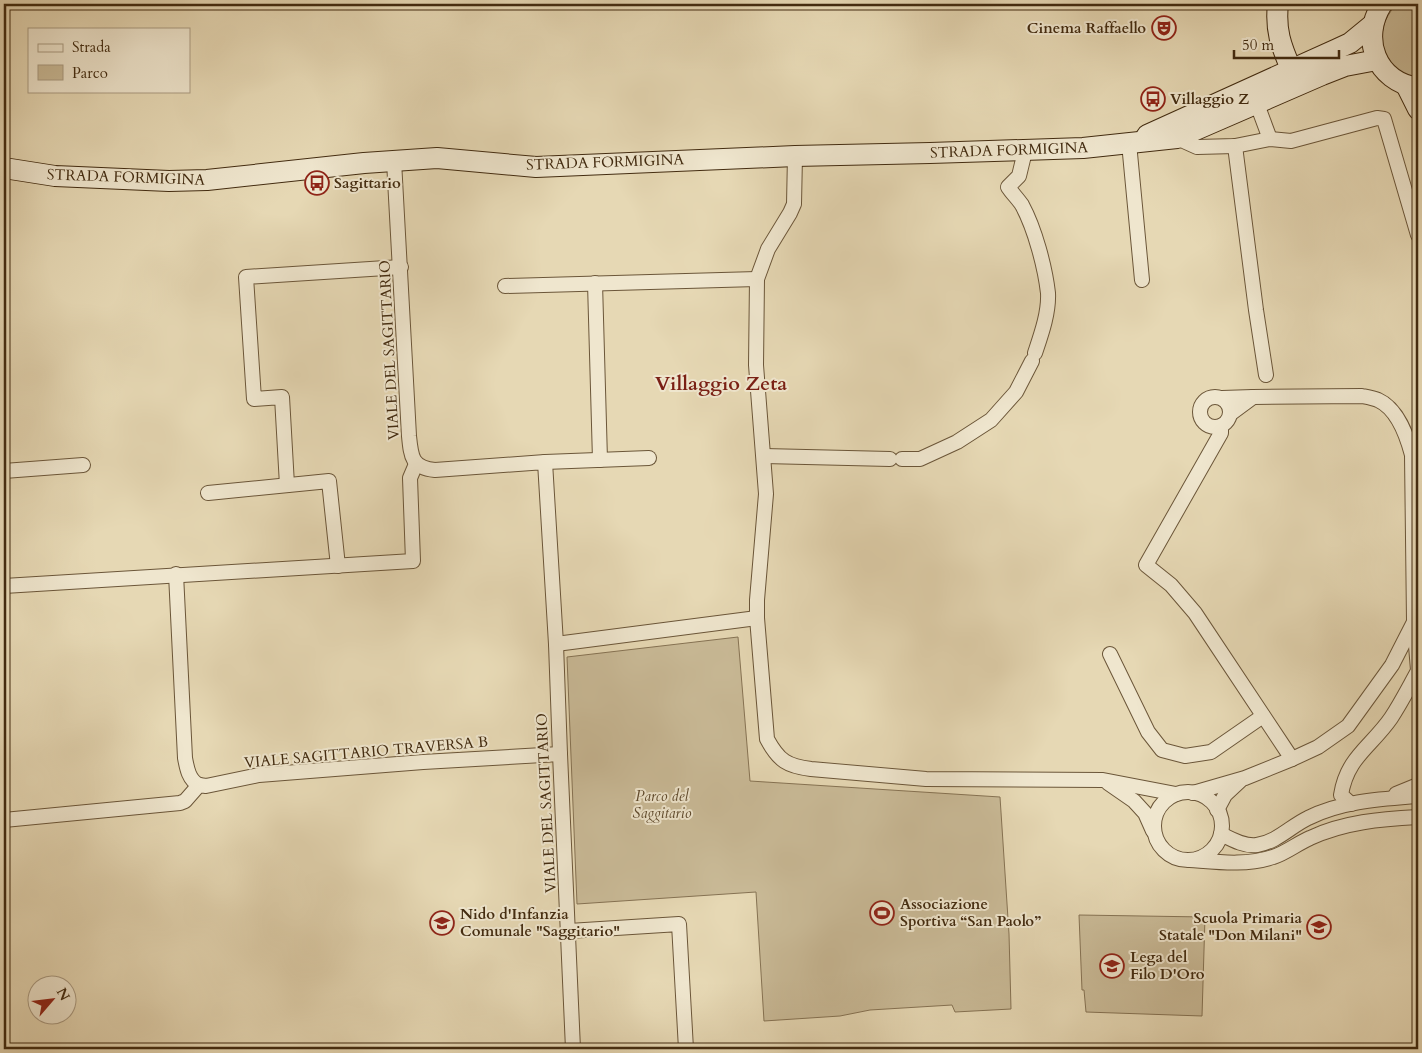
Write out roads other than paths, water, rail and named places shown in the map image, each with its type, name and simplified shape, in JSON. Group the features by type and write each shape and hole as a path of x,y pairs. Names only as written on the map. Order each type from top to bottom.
{"street":[{"path":"1278,4 1277,21 1280,42 1294,77"},
{"path":"1382,4 1376,13 1372,25 1372,43 1377,60 1389,76 1413,87 1418,108"},
{"name":"STRADA FORMIGINA","path":"4,168 55,176 169,181 207,180 437,158 536,166 795,156 1025,151 1106,146 1129,143 1173,131 1257,104 1294,77 1350,43 1372,25"},
{"name":"STRADA FORMIGINA","path":"1173,131 1294,77 1377,60"},
{"path":"1257,104 1270,139"},
{"name":"STRADA FORMIGINA","path":"1173,131 1197,147 1234,146 1270,139 1291,141 1377,118 1384,119 1418,235"},
{"path":"1129,143 1142,280"},
{"path":"1234,146 1266,375"},
{"path":"764,456 920,459 957,442 991,420 1016,392 1034,357 1044,326 1048,295 1042,262 1032,228 1022,205 1008,187 1019,176 1025,151"},
{"path":"795,156 794,204 768,249 757,279 756,365 766,494 757,618 767,739 774,752 785,763 811,769 926,779 1103,780 1176,794 1192,793 1244,778 1292,759 1318,747 1348,726 1392,665 1414,621"},
{"name":"VIALE DEL SAGITTARIO","path":"394,161 409,436 410,449 416,464"},
{"path":"287,485 282,397 254,399 246,277 400,267"},
{"path":"505,286 757,279"},
{"path":"595,283 600,460"},
{"path":"1222,398 1229,405 1230,414 1228,421 1215,428 1209,426 1200,417 1199,411 1205,400 1216,396 1222,398 1362,396 1379,400 1392,410 1409,442 1412,455 1414,621 1418,671 1390,719 1350,766 1341,795 1351,804"},
{"path":"1230,414 1253,397"},
{"path":"1221,426 1221,433 1146,565 1171,584 1195,613 1292,759"},
{"path":"4,586 413,561 410,478 416,464 435,470 545,462 649,458"},
{"name":"VIALE DEL SAGITTARIO","path":"545,462 556,644 574,1049"},
{"path":"4,471 83,466"},
{"path":"208,493 329,481 338,566"},
{"path":"4,820 180,803 185,801 199,785 190,776 186,758 176,574"},
{"path":"556,644 757,618"},
{"path":"1110,654 1148,732 1162,750 1185,756 1211,752 1263,716"},
{"name":"VIALE SAGITTARIO TRAVERSA B","path":"199,785 206,786 259,775 423,762 560,754"},
{"path":"1217,810 1225,794 1244,778"},
{"path":"1103,780 1134,800 1145,813 1162,849 1170,856 1180,860 1244,863 1274,857 1312,837 1352,824 1418,817"},
{"path":"1384,799 1418,785"},
{"path":"1190,860 1200,858 1210,852 1217,844 1222,826 1217,810 1207,799 1192,793"},
{"path":"1157,840 1154,831 1156,813 1168,798 1176,794"},
{"path":"1221,834 1236,842 1256,845 1276,838 1308,818 1351,804 1418,796"},
{"path":"569,931 679,924 686,1049"}],"place":[{"name":"Cinema Raffaello","path":"1164,28"},
{"name":"Villaggio Z","path":"1153,99"},
{"name":"Sagittario","path":"317,183"},
{"name":"Associazione Sportiva “San Paolo”","path":"882,913"},
{"name":"Nido d'Infanzia Comunale \"Saggitario\"","path":"442,923"},
{"name":"Scuola Primaria Statale \"Don Milani\"","path":"1319,927"},
{"name":"Lega del Filo D'Oro","path":"1112,966"}],"district":[{"name":"Villaggio Zeta","path":"721,383"}],"park label":[{"name":"Parco del Saggitario","path":"662,804"}]}
